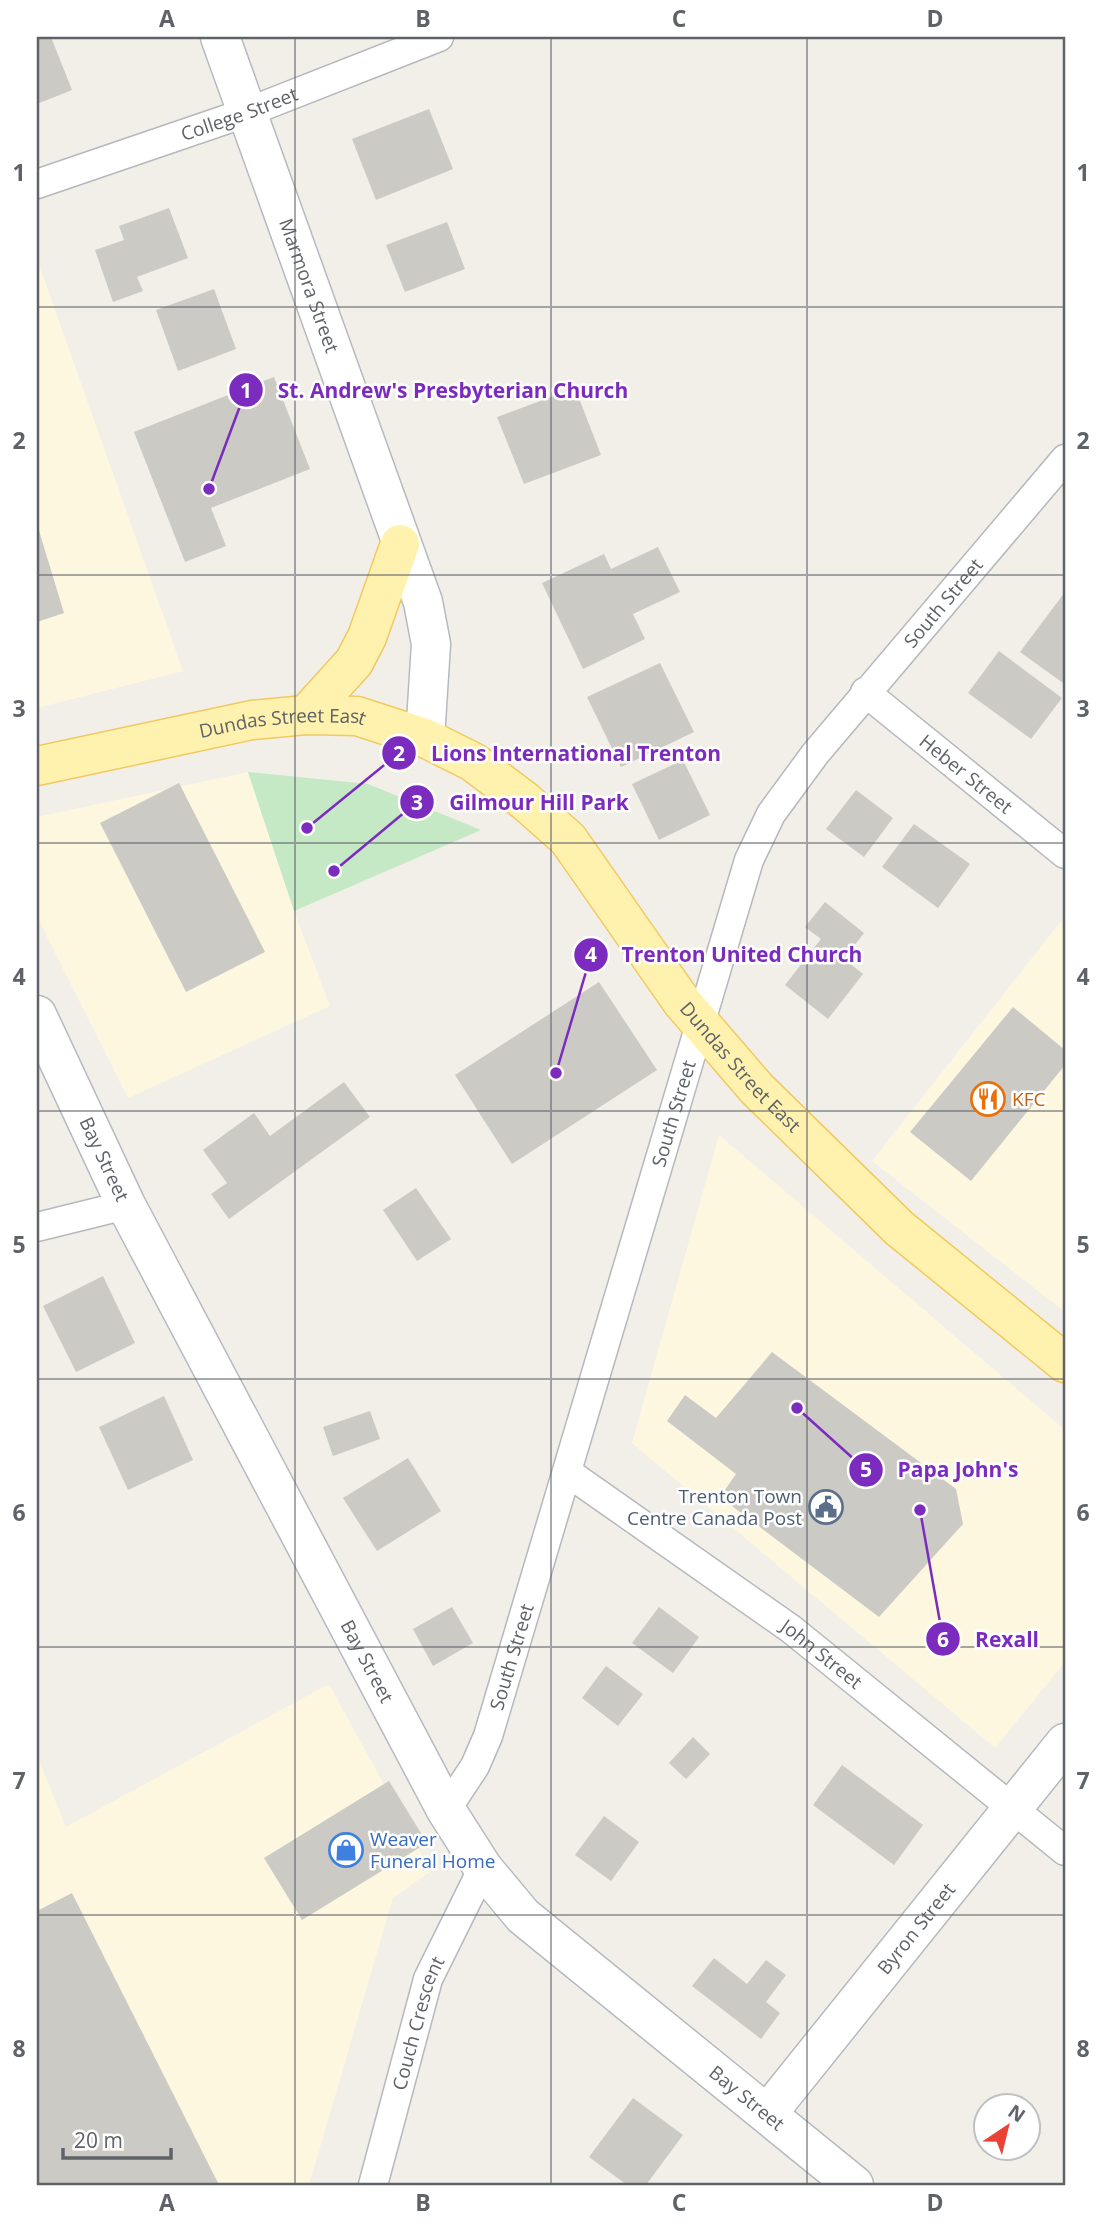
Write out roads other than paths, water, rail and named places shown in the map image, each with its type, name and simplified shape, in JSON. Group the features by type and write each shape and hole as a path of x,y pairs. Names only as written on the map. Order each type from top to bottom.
{"main road":[{"path":"306,715 334,685 358,653 372,624 400,544"},
{"name":"Dundas Street East","path":"37,766 252,720 306,715 357,716 425,738 473,762 525,801 568,839 682,1003 757,1088 899,1228 1065,1363"}],"street":[{"name":"Marmora Street","path":"220,37 423,602 431,644 425,738"},
{"name":"College Street","path":"37,184 248,112 439,37"},
{"name":"South Street","path":"446,1810 475,1766 488,1736 748,860 771,814 815,754 1065,459"},
{"name":"Heber Street","path":"865,692 1065,854"},
{"name":"Bay Street","path":"37,1016 126,1205 446,1810 483,1868 523,1916 855,2185"},
{"path":"37,1227 126,1205"},
{"name":"John Street","path":"567,1472 791,1629 1065,1851"},
{"name":"Byron Street","path":"766,2114 1065,1743"},
{"name":"Couch Crescent","path":"373,2185 428,1979 483,1868"}],"place":[{"name":"St. Andrew's Presbyterian Church","path":"209,489"},
{"name":"Lions International Trenton","path":"307,828"},
{"name":"Gilmour Hill Park","path":"334,871"},
{"name":"Trenton United Church","path":"556,1073"},
{"name":"KFC","path":"988,1099"},
{"name":"Papa John's","path":"797,1408"},
{"name":"Trenton Town Centre Canada Post","path":"826,1507"},
{"name":"Rexall","path":"920,1510"},
{"name":"Weaver Funeral Home","path":"346,1850"}]}
